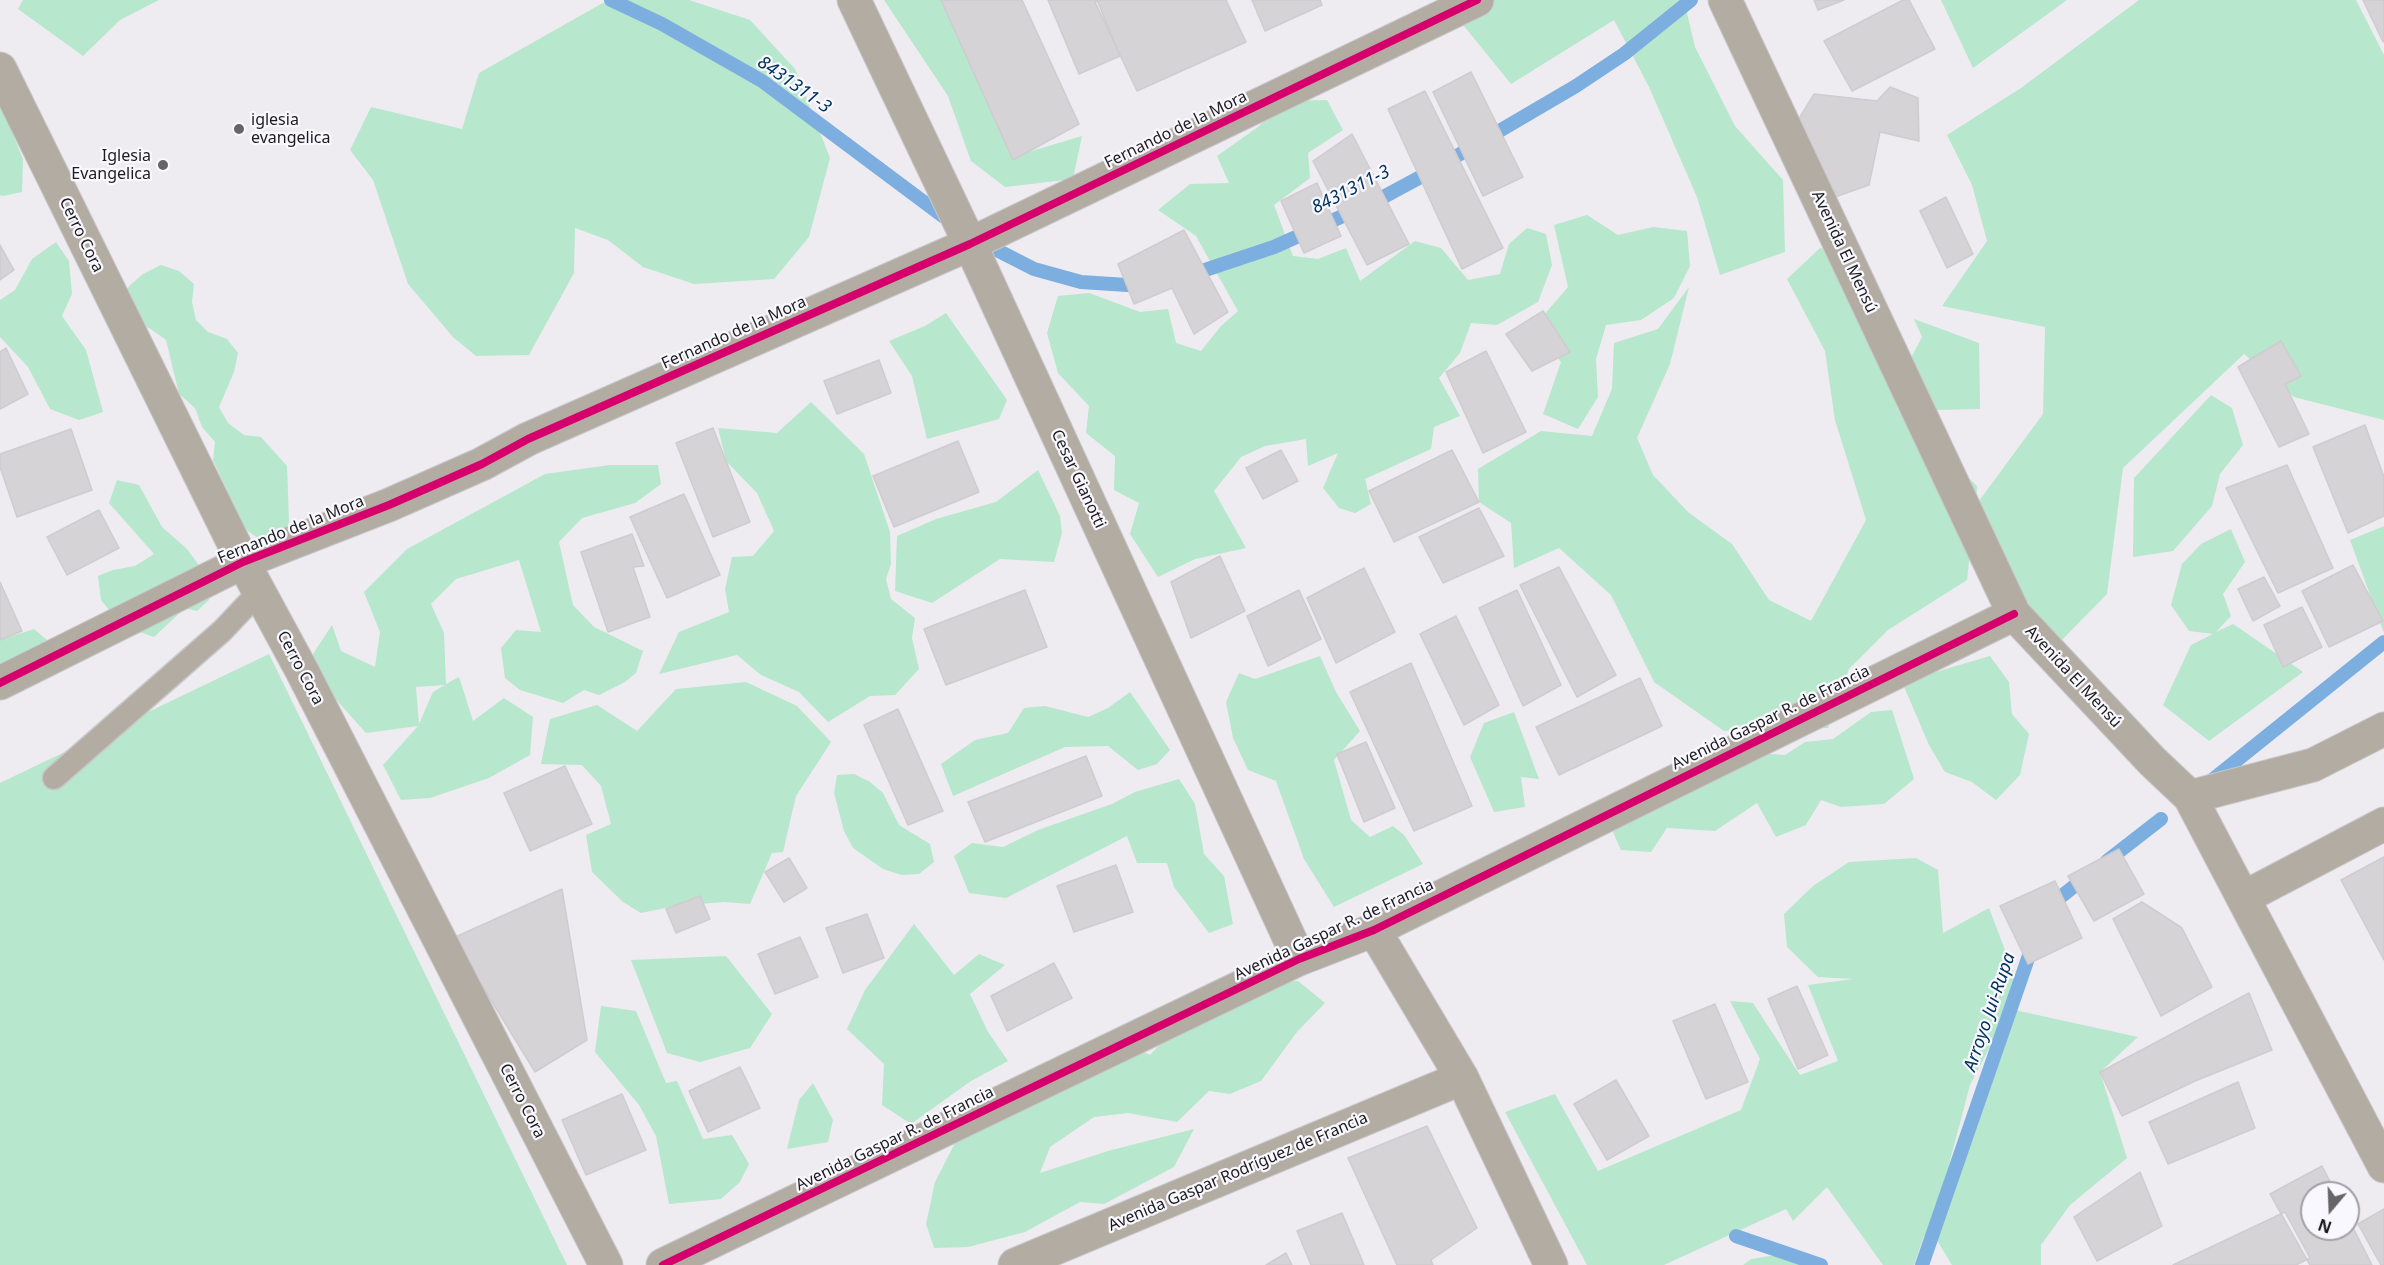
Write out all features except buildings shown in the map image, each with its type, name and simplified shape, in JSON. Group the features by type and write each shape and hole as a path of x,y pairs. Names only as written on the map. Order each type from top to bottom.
{"street":[{"name":"Cesar Gianotti","path":"854,0 970,244 1299,960"},
{"name":"Fernando de la Mora","path":"0,683 243,562 389,506 482,464 528,439 970,244 1477,0"},
{"name":"Avenida El Mensú","path":"1725,0 2014,614 2152,761 2190,798 2384,1166"},
{"name":"Cerro Cora","path":"0,69 243,562 303,671 606,1265"},
{"name":"Avenida Gaspar R. de Francia","path":"663,1265 699,1257 1299,960 1374,930 2014,614"},
{"path":"2190,798 2313,765 2384,729"},
{"path":"2243,898 2384,824"},
{"path":"1374,930 1462,1078 1551,1265"},
{"name":"Avenida Gaspar Rodríguez de Francia","path":"1015,1265 1462,1078"}],"lane":[{"path":"54,778 222,631 259,592"}],"green space":[{"path":"23,0 159,0 120,20 83,56 18,9"},
{"path":"608,0 689,0 750,20 795,69 830,158 809,237 774,279 694,284 643,267 608,240 575,228 574,273 529,355 476,356 453,337 408,284 373,180 350,150 371,107 462,129 479,73"},
{"path":"884,0 974,0 1022,154 1082,136 1073,179 1005,187 971,161 948,96"},
{"path":"1490,0 1684,0 1695,47 1735,126 1783,180 1785,252 1720,275 1697,197 1649,87 1614,20 1511,84 1455,15"},
{"path":"1941,0 2067,0 1973,68"},
{"path":"2139,0 2356,0 2384,55 2384,420 2294,397 2244,354 2123,468 2107,594 2052,650 1974,515 1967,580 1888,630 1849,669 1828,728 1724,731 1654,682 1611,595 1559,548 1514,568 1511,523 1479,502 1478,469 1541,431 1592,436 1612,389 1614,343 1658,329 1689,287 1670,364 1637,438 1653,475 1688,512 1732,544 1769,600 1811,621 1866,520 1835,420 1825,351 1787,279 1820,248 1860,252 1898,410 1977,486 1976,505 2043,414 2045,327 1942,306 1987,241 1972,185 1947,135 2021,88"},
{"path":"1327,100 1343,130 1308,153 1310,178 1274,205 1293,256 1318,259 1346,248 1360,281 1415,241 1441,248 1468,280 1500,274 1509,244 1527,228 1546,234 1552,265 1538,302 1497,325 1471,323 1460,353 1439,378 1460,416 1434,427 1431,449 1365,479 1371,504 1355,513 1339,508 1323,488 1338,453 1308,466 1306,439 1265,446 1241,457 1214,491 1246,548 1195,559 1158,577 1130,534 1139,503 1114,490 1115,456 1086,433 1089,406 1058,373 1047,333 1058,296 1089,293 1140,312 1168,309 1176,343 1201,351 1221,326 1238,311 1196,236 1158,210 1190,184 1229,183 1217,156 1258,127 1286,101"},
{"path":"0,103 23,159 22,192 3,196 0,195"},
{"path":"1587,215 1618,235 1653,227 1687,231 1690,266 1674,298 1641,320 1606,325 1596,359 1598,397 1578,429 1543,414 1561,362 1537,333 1543,316 1568,287 1554,225"},
{"path":"56,242 69,261 72,294 62,316 86,350 103,412 79,420 50,409 28,367 0,337 0,300 15,290 32,259"},
{"path":"161,265 179,271 194,284 192,302 196,320 208,332 227,339 238,353 234,372 219,407 228,423 244,435 261,437 287,466 289,522 282,540 262,541 245,529 213,460 215,442 202,427 195,408 179,394 166,340 149,328 131,321 121,303 129,286 143,274"},
{"path":"946,313 1007,400 999,419 927,439 912,376 889,341 925,326"},
{"path":"1914,319 1979,343 1980,409 1934,410 1905,369 1922,337"},
{"path":"2211,395 2232,408 2243,445 2220,474 2212,506 2173,551 2133,557 2134,478"},
{"path":"811,402 864,454 890,532 891,564 886,579 891,599 915,618 912,638 919,669 895,695 870,696 828,722 799,692 761,675 737,655 659,674 679,632 729,612 725,589 732,557 753,556 774,531 757,493 726,461 718,428 777,433"},
{"path":"610,465 658,465 661,484 635,503 582,518 559,542 573,605 594,627 643,651 636,673 625,682 599,695 584,690 563,703 520,690 505,678 501,648 516,630 541,632 519,560 456,579 431,604 444,633 446,684 459,677 473,721 504,698 533,717 530,755 489,778 430,798 401,800 383,765 418,726 366,733 331,694 302,671 332,625 341,651 375,667 380,632 364,592 407,549 545,474","holes":["445,685 433,692 419,724 416,687"]},
{"path":"1038,470 1060,516 1062,533 1054,562 1000,559 932,603 895,591 897,536 936,519 996,502"},
{"path":"117,480 139,485 162,527 187,549 210,580 209,600 197,611 185,608 154,637 122,626 101,600 98,576 113,570 135,566 154,554 109,503"},
{"path":"2384,526 2384,633 2350,540"},
{"path":"2231,529 2245,562 2223,594 2231,616 2216,632 2233,624 2303,672 2209,741 2163,705 2191,645 2213,634 2189,631 2171,605 2182,564 2201,544"},
{"path":"34,629 47,640 44,654 0,665 0,640"},
{"path":"269,654 567,1265 0,1265 0,783"},
{"path":"1320,656 1336,692 1360,731 1334,760 1351,820 1370,837 1393,826 1404,835 1423,864 1334,907 1304,859 1276,781 1248,770 1233,738 1226,702 1239,673 1255,679"},
{"path":"1990,656 2009,682 2012,714 2029,734 2020,775 1996,800 1972,782 1945,772 1929,745 1902,682"},
{"path":"746,682 797,706 831,742 796,796 783,852 772,853 750,904 724,902 675,906 641,913 623,902 592,872 586,835 611,824 601,786 582,765 541,764 550,719 597,705 637,731 676,689"},
{"path":"1130,692 1170,750 1157,764 1138,770 1108,746 1065,747 953,796 941,764 975,740 1008,733 1024,708 1045,706 1088,717 1108,708"},
{"path":"1892,710 1914,779 1884,804 1841,807 1821,800 1806,825 1776,837 1757,803 1715,831 1667,828 1651,852 1621,850 1613,832 1637,804 1754,753 1785,755 1805,742 1833,739 1871,712"},
{"path":"1514,712 1539,779 1521,777 1525,807 1494,812 1470,757 1484,723"},
{"path":"854,774 870,782 883,793 899,825 930,844 934,862 919,874 902,875 883,869 853,848 844,831 834,793 837,775"},
{"path":"1179,779 1195,804 1204,854 1224,876 1233,924 1209,933 1174,887 1167,863 1137,863 1127,836 1006,898 969,893 954,856 972,843 1003,847 1038,830 1112,804 1135,792"},
{"path":"1916,858 1938,870 1943,933 1989,908 2018,984 2010,1009 2138,1037 2100,1072 2127,1158 2070,1205 2041,1245 2041,1265 1952,1265 1935,1237 1924,1236 1914,1265 1883,1265 1827,1187 1793,1221 1786,1209 1664,1265 1587,1265 1505,1112 1555,1094 1598,1171 1741,1110 1760,1059 1730,1001 1753,1003 1800,1075 1838,1061 1808,985 1853,979 1818,977 1787,947 1784,914 1813,886 1849,862","holes":["2007,1014 1958,1159 1947,1172 1970,1085"]},
{"path":"914,924 954,975 979,954 1005,965 970,994 988,1032 1008,1061 971,1081 911,1124 882,1105 884,1064 847,1029 865,990"},
{"path":"726,956 772,1014 750,1048 700,1062 667,1053 631,960"},
{"path":"1298,981 1325,1003 1297,1032 1261,1081 1230,1094 1209,1091 1177,1122 1128,1113 1094,1117 1050,1147 1040,1173 1108,1151 1194,1129 1174,1167 1104,1204 1080,1202 1025,1232 968,1247 934,1248 926,1224 935,1182 958,1137 1125,1042 1150,1055 1164,1040 1268,982"},
{"path":"601,1006 636,1011 666,1083 677,1081 703,1139 732,1135 749,1164 740,1182 721,1199 669,1204 656,1136 639,1105 595,1052"},
{"path":"813,1083 833,1120 828,1142 787,1149 799,1100"},
{"path":"1790,1253 1826,1265 1743,1265 1751,1259"}],"waterway":[{"name":"8431311-3","path":"611,0 662,24 762,81 944,217"},
{"name":"8431311-3","path":"1190,275 1274,247 1376,201 1426,174 1576,86 1624,54 1691,0"},
{"name":"8431311-3","path":"989,246 1034,269 1081,282 1127,285 1144,283"},
{"name":"Arroyo Jui-Rupa","path":"2211,781 2384,642"},
{"name":"Arroyo Jui-Rupa","path":"2107,861 2161,819"},
{"name":"Arroyo Jui-Rupa","path":"2048,907 2087,876"},
{"name":"Arroyo Jui-Rupa","path":"1922,1265 2033,944"},
{"path":"1736,1236 1821,1265"}],"cycle path":[{"path":"0,683 243,562 389,505 482,464 528,439 970,244 1477,0"},
{"path":"663,1265 1299,959 1374,930 2014,614"}],"place":[{"name":"iglesia evangelica","path":"239,129"},
{"name":"Iglesia Evangelica","path":"163,165"}]}
